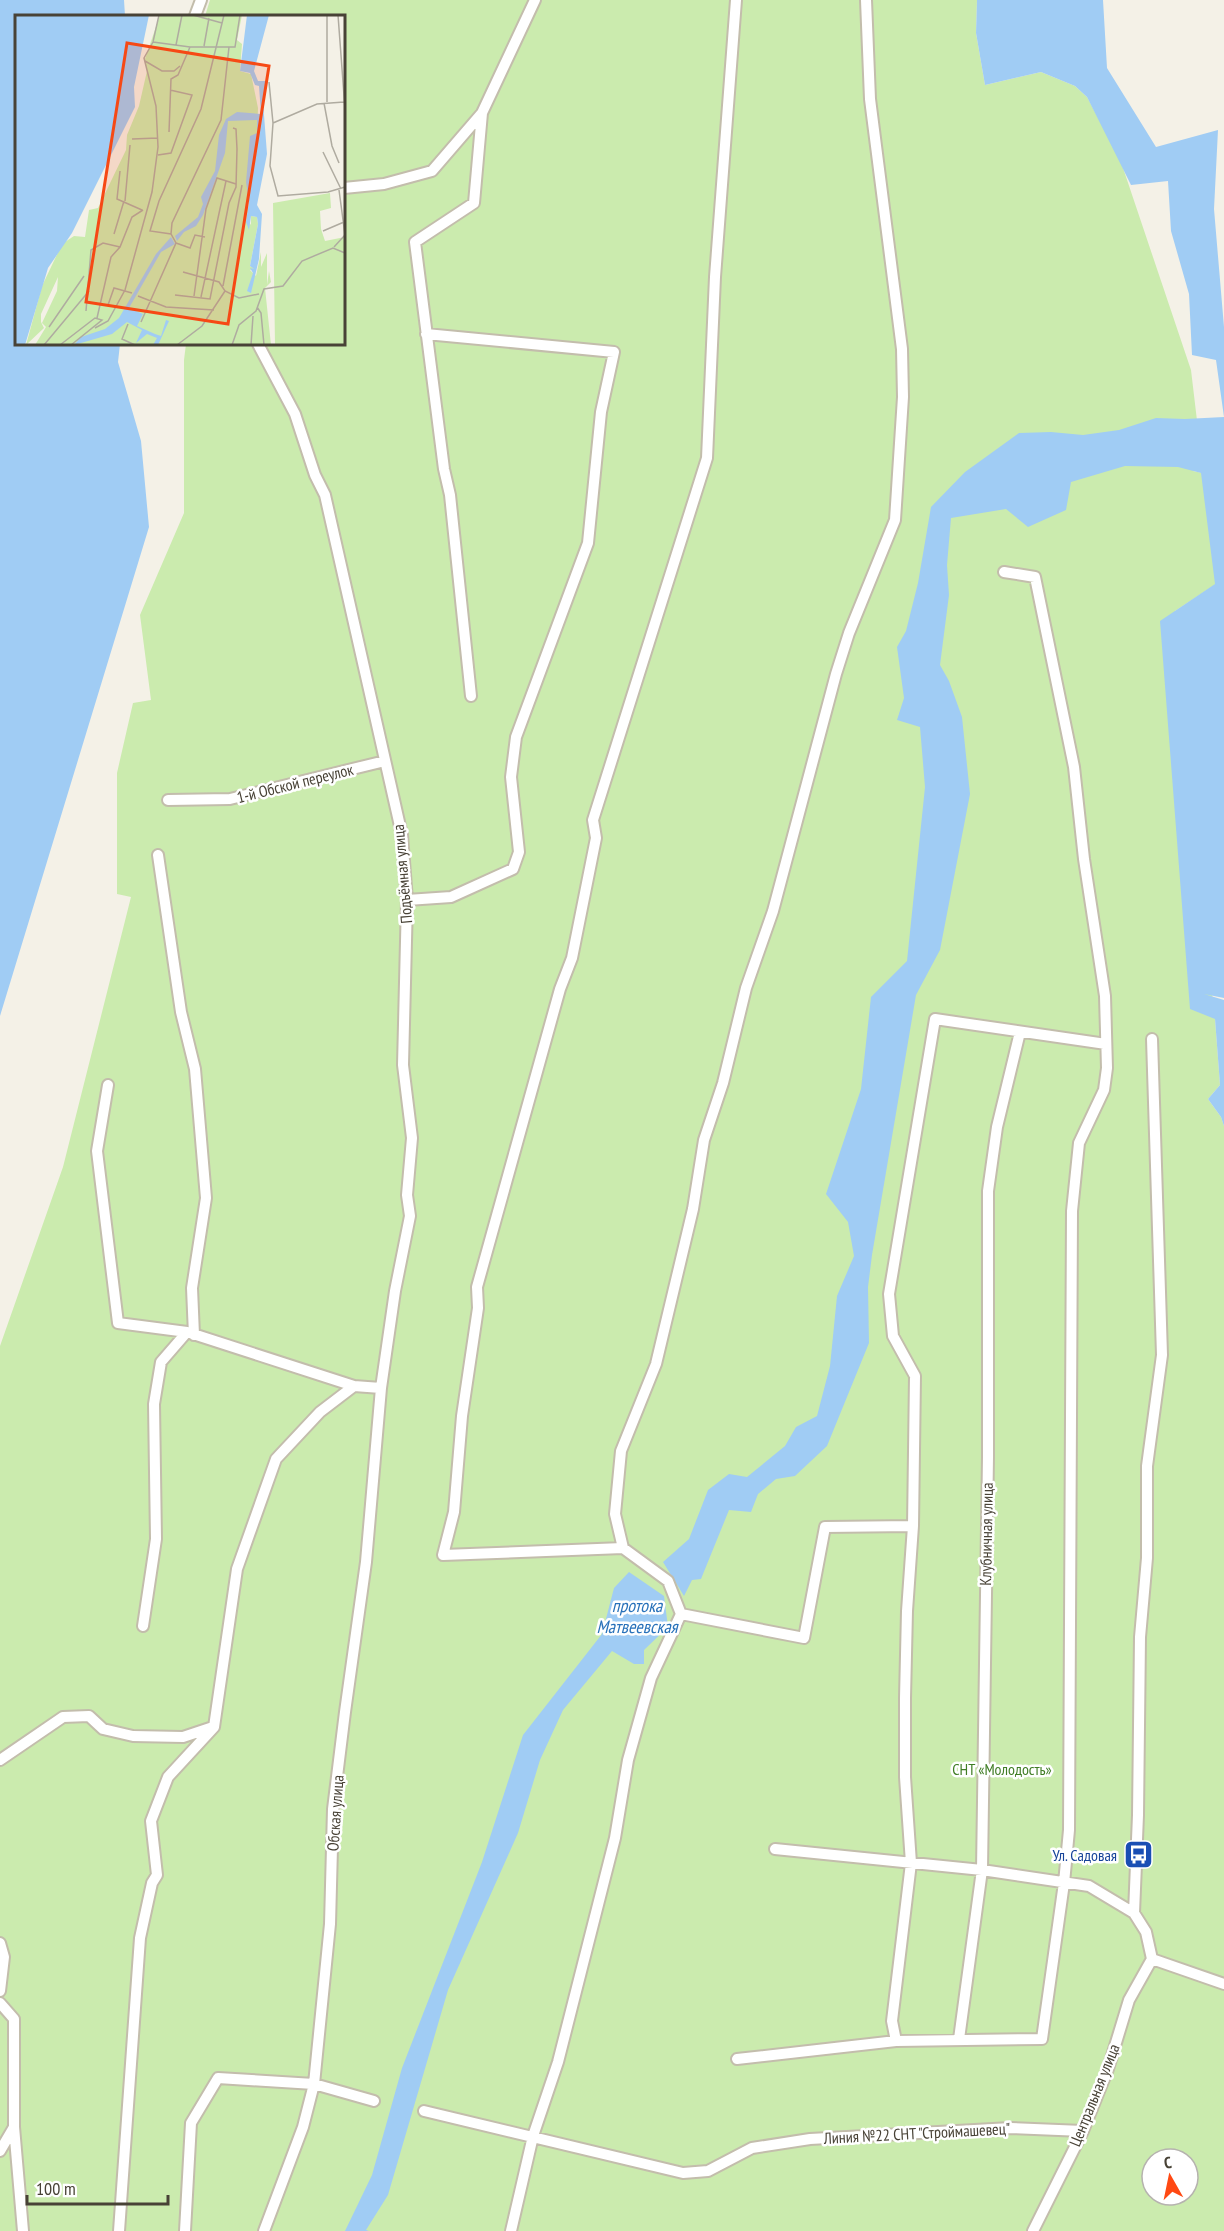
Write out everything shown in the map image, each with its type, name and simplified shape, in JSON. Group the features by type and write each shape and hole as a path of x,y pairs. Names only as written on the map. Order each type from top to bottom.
{"street":[{"path":"195,15 201,0"},
{"path":"345,188 384,184 432,171 482,113 535,0"},
{"path":"511,2231 533,2136 558,2062 615,1838 628,1760 651,1678 681,1614 668,1581 623,1548 443,1555 454,1512 462,1416 478,1308 477,1287 560,989 572,958 596,838 593,820 707,458 715,277 736,0"},
{"path":"623,1548 615,1514 621,1451 656,1364 693,1209 704,1140 723,1083 746,988 773,911 836,674 849,633 895,520 903,397 902,349 870,99 866,0"},
{"path":"471,696 450,495 444,469 415,242 474,203 482,113"},
{"path":"407,900 451,897 513,869 519,852 511,777 516,737 588,543 601,412 614,352 426,334"},
{"name":"Подъёмная улица","path":"259,345 295,414 315,475 325,495 402,835 407,900 403,1065 412,1138 407,1195 410,1216 395,1291 381,1388"},
{"path":"737,2059 897,2041 1042,2039 1064,1883 1069,1830 1072,1211 1079,1143 1104,1090 1107,1068 1105,996 1084,859 1074,767 1035,577 1004,572"},
{"name":"1-й Обской переулок","path":"168,800 230,799 385,761"},
{"path":"143,1626 156,1539 154,1404 161,1362 190,1333 192,1288 206,1198 195,1069 181,1012 158,855"},
{"path":"897,2041 892,2021 911,1863 904,1777 907,1611 913,1526 915,1376 893,1336 888,1294 935,1019 1106,1044"},
{"name":"Клубничная улица","path":"959,2039 982,1870 988,1457 988,1191 997,1127 1020,1032"},
{"path":"1134,1913 1138,1815 1140,1637 1147,1558 1147,1466 1162,1355 1152,1039"},
{"path":"108,1085 97,1151 118,1323 190,1333 354,1386 381,1388"},
{"path":"119,2231 140,1938 152,1883 157,1875 151,1821 168,1777 214,1727 237,1569 276,1459 320,1412 354,1386"},
{"name":"Обская улица","path":"264,2231 303,2127 314,2084 330,1923 333,1809 366,1562 381,1388"},
{"path":"681,1614 804,1638 825,1527 913,1526"},
{"path":"0,1760 63,1717 89,1716 103,1729 133,1736 183,1737 214,1727"},
{"path":"776,1849 982,1870 1089,1886 1134,1913 1146,1932 1152,1959 1224,1984"},
{"path":"0,1943 4,1957 0,1991"},
{"name":"Центральная улица","path":"1033,2231 1083,2131 1108,2069 1129,2000 1152,1959"},
{"path":"0,2003 14,2019 14,2127 23,2231"},
{"path":"185,2231 191,2123 218,2078 314,2084 374,2102"},
{"name":"Линия №22 СНТ \"Строймашевец\"","path":"424,2111 683,2173 708,2171 752,2148 810,2139 1011,2128 1083,2131"},
{"path":"0,2151 14,2127"}],"green space":[{"name":"СНТ «Молодость»","path":"210,0 977,0 976,33 985,85 1041,72 1075,86 1087,97 1120,159 1191,370 1198,429 1193,471 1202,473 1216,584 1175,611 1171,640 1215,1019 1220,1085 1208,1099 1221,1117 1224,1126 1224,2231 0,2231 0,1346 63,1167 131,897 117,894 117,773 133,703 151,700 140,615 184,513 186,345 345,345 345,15 205,15"}],"water":[{"path":"0,0 124,0 125,15 15,15 15,345 120,345 118,362 141,441 149,527 0,1016"},
{"path":"977,0 1103,0 1107,68 1156,147 1218,130 1214,209 1224,327 1224,417 1216,360 1192,355 1189,294 1171,231 1168,181 1131,185 1087,97 1075,86 1041,72 985,85 976,33"},
{"path":"1224,417 1224,998 1204,994 1224,1000 1224,1126 1221,1117 1208,1099 1220,1085 1215,1019 1190,1009 1160,621 1215,584 1201,473 1178,467 1125,466 1071,482 1066,510 1028,527 1006,509 951,518 947,565 949,595 940,665 949,681 962,717 970,794 940,950 916,995 872,1255 868,1287 869,1343 827,1446 795,1476 776,1479 758,1494 751,1512 729,1510 701,1579 692,1580 684,1596 663,1562 689,1539 708,1490 729,1474 747,1477 785,1446 796,1427 817,1416 830,1366 837,1296 854,1256 848,1222 826,1194 861,1089 871,997 907,961 925,787 920,727 897,720 904,698 897,647 906,631 918,583 931,507 965,472 1019,433 1051,432 1083,435 1119,430 1156,418"},
{"name":"протока Матвеевская","path":"629,1572 664,1596 668,1627 644,1650 644,1664 634,1664 612,1651 563,1710 540,1760 518,1833 448,1990 388,2195 366,2230 369,2231 345,2231 372,2175 402,2068 482,1862 523,1735 602,1634 614,1588"}],"place":[{"name":"Ул. Садовая","path":"1138,1855"}]}
